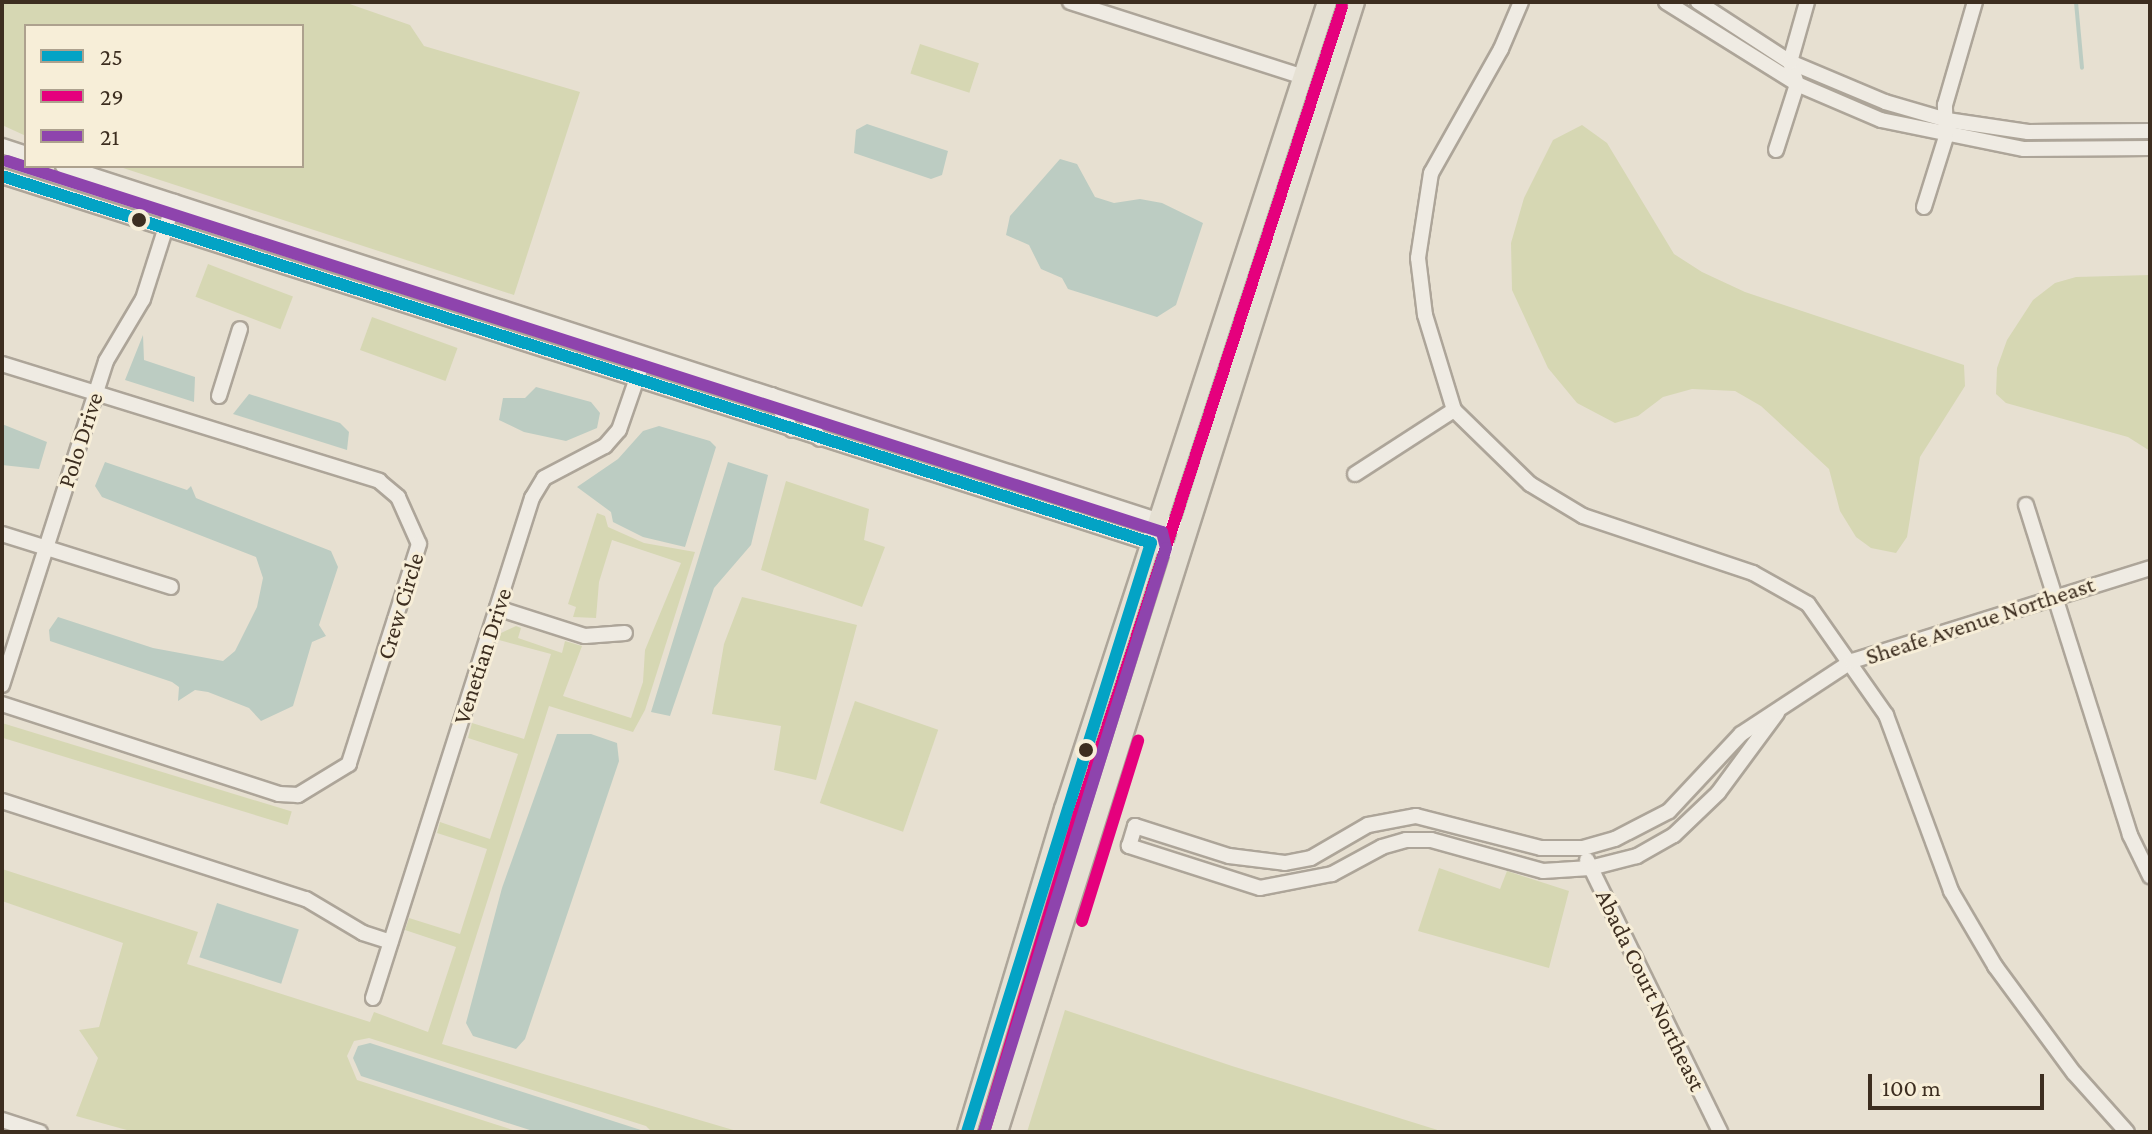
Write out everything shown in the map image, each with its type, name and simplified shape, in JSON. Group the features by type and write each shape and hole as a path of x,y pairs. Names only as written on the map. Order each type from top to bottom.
{"main road":[{"path":"967,1132 1151,543 1327,2"},
{"path":"998,1132 1355,2"},
{"path":"1303,77 1321,110"}],"street":[{"path":"1070,2 1303,77"},
{"path":"1521,2 1501,49 1431,173 1418,258 1425,315 1454,410 1530,484 1583,516 1753,573 1808,604 1852,661 1886,715 1951,891 1988,954 2074,1073 2127,1132"},
{"path":"1666,2 1797,84 1881,120 1946,137 2024,149 2150,148"},
{"path":"1698,2 1790,62 1885,102 1947,120 2028,132 2150,131"},
{"path":"1776,150 1797,84 1790,62 1807,2"},
{"path":"1924,207 1946,137 1945,105 1975,2"},
{"path":"2,146 24,153"},
{"path":"69,168 1188,530"},
{"path":"2,176 1181,553"},
{"name":"Polo Drive","path":"2,685 106,361 143,299 174,202"},
{"path":"219,396 240,329"},
{"name":"Venetian Drive","path":"373,998 532,498 544,478 605,446 619,430 645,355"},
{"name":"Crew Circle","path":"2,364 379,481 398,497 410,518 419,553 349,764 298,795 279,794 2,704"},
{"path":"772,395 792,430"},
{"path":"800,405 820,439"},
{"path":"1355,474 1454,410"},
{"path":"2026,505 2058,594 2130,835 2150,876"},
{"path":"2,534 171,587"},
{"name":"Sheafe Avenue Northeast","path":"1777,713 1718,793 1674,835 1637,856 1590,868 1543,871 1431,840 1406,840 1382,847 1332,874 1260,888 1129,846 1135,826 1229,856 1285,863 1311,858 1368,825 1416,816 1541,848 1583,848 1615,839 1669,811 1741,734 1852,661 2058,594 2150,568"},
{"path":"497,608 585,636 625,633"},
{"path":"2,801 306,899 363,933 391,942"},
{"name":"Abada Court Northeast","path":"1583,848 1720,1132"},
{"path":"2,1120 40,1132"}],"green space":[{"path":"2,2 344,2 410,25 424,46 580,92 514,295 123,168 304,168 304,24 24,24 24,135 2,125"},
{"path":"920,44 979,63 969,93 910,73"},
{"path":"1582,125 1607,143 1674,254 1702,272 1745,292 1964,365 1965,386 1920,457 1907,537 1896,553 1871,548 1856,537 1840,511 1829,469 1761,406 1735,391 1692,389 1663,397 1638,416 1615,423 1577,403 1548,368 1512,290 1511,243 1524,198 1553,140"},
{"path":"208,264 293,297 280,329 195,297"},
{"path":"2150,275 2150,451 2128,437 2006,403 1996,394 1997,368 2007,340 2033,300 2055,283 2076,277"},
{"path":"372,317 458,348 446,381 360,350"},
{"path":"786,481 869,509 864,540 885,547 862,607 761,570"},
{"path":"597,513 605,516 608,527 644,543 695,552 645,710 633,732 549,706 442,1044 740,1132 652,1132 646,1126 369,1038 354,1041 347,1056 357,1080 519,1132 134,1132 76,1116 98,1058 79,1030 99,1027 123,943 2,901 2,869 198,932 187,964 370,1022 374,1012 428,1032 456,947 405,930 409,918 460,934 487,849 437,833 440,822 490,839 518,754 468,738 472,723 524,739 551,654 499,640 501,633 516,626 521,628 518,638 562,653 565,641 582,646 563,696 631,718 643,682 645,650 681,563 612,540 599,582 596,618 573,617 576,607 568,604"},
{"path":"742,597 857,625 816,780 774,770 781,726 712,714 724,644"},
{"path":"855,701 938,730 903,832 820,803"},
{"path":"2,723 292,812 288,825 2,738"},
{"path":"1439,868 1500,889 1507,871 1569,891 1549,968 1418,931"},
{"path":"1065,1010 1232,1066 1444,1132 1027,1132"}],"shaded area":[{"path":"867,124 948,151 942,175 931,179 854,153 856,130"},
{"path":"1060,159 1077,164 1095,197 1114,203 1140,199 1162,203 1203,223 1176,305 1157,317 1068,289 1062,278 1041,269 1029,245 1006,235 1010,216"},
{"path":"143,335 144,360 195,377 194,402 125,380"},
{"path":"536,387 591,402 600,413 597,428 566,441 524,432 499,420 503,398 525,398"},
{"path":"249,394 340,423 349,432 347,450 233,414"},
{"path":"2,424 47,442 39,469 2,465"},
{"path":"659,426 710,441 716,447 685,547 643,537 613,522 611,512 577,487 618,459 643,431"},
{"path":"105,462 187,490 191,486 196,498 331,551 338,567 319,625 326,636 312,642 293,706 261,721 249,708 208,692 195,690 178,701 179,687 172,682 50,641 49,630 58,617 153,648 223,661 235,651 257,607 263,578 256,557 102,497 95,486"},
{"path":"728,462 768,475 751,545 714,588 670,716 651,712"},
{"path":"557,734 591,734 617,743 619,761 525,1039 516,1049 473,1036 466,1023 502,888"},
{"path":"217,903 299,930 281,984 199,957"},
{"path":"370,1043 645,1132 536,1132 361,1076 353,1058 358,1046"}],"waterway":[{"path":"2076,2 2082,68"}],"transit line":[{"name":"29","path":"984,1132 1079,814 1342,7"},
{"name":"21","path":"7,161 24,166"},
{"name":"21","path":"29,168 1162,532 1166,548 984,1132"},
{"name":"25","path":"2,176 1151,543"},
{"name":"25","path":"967,1132 1151,543"},
{"name":"29","path":"1082,921 1138,741"}]}
